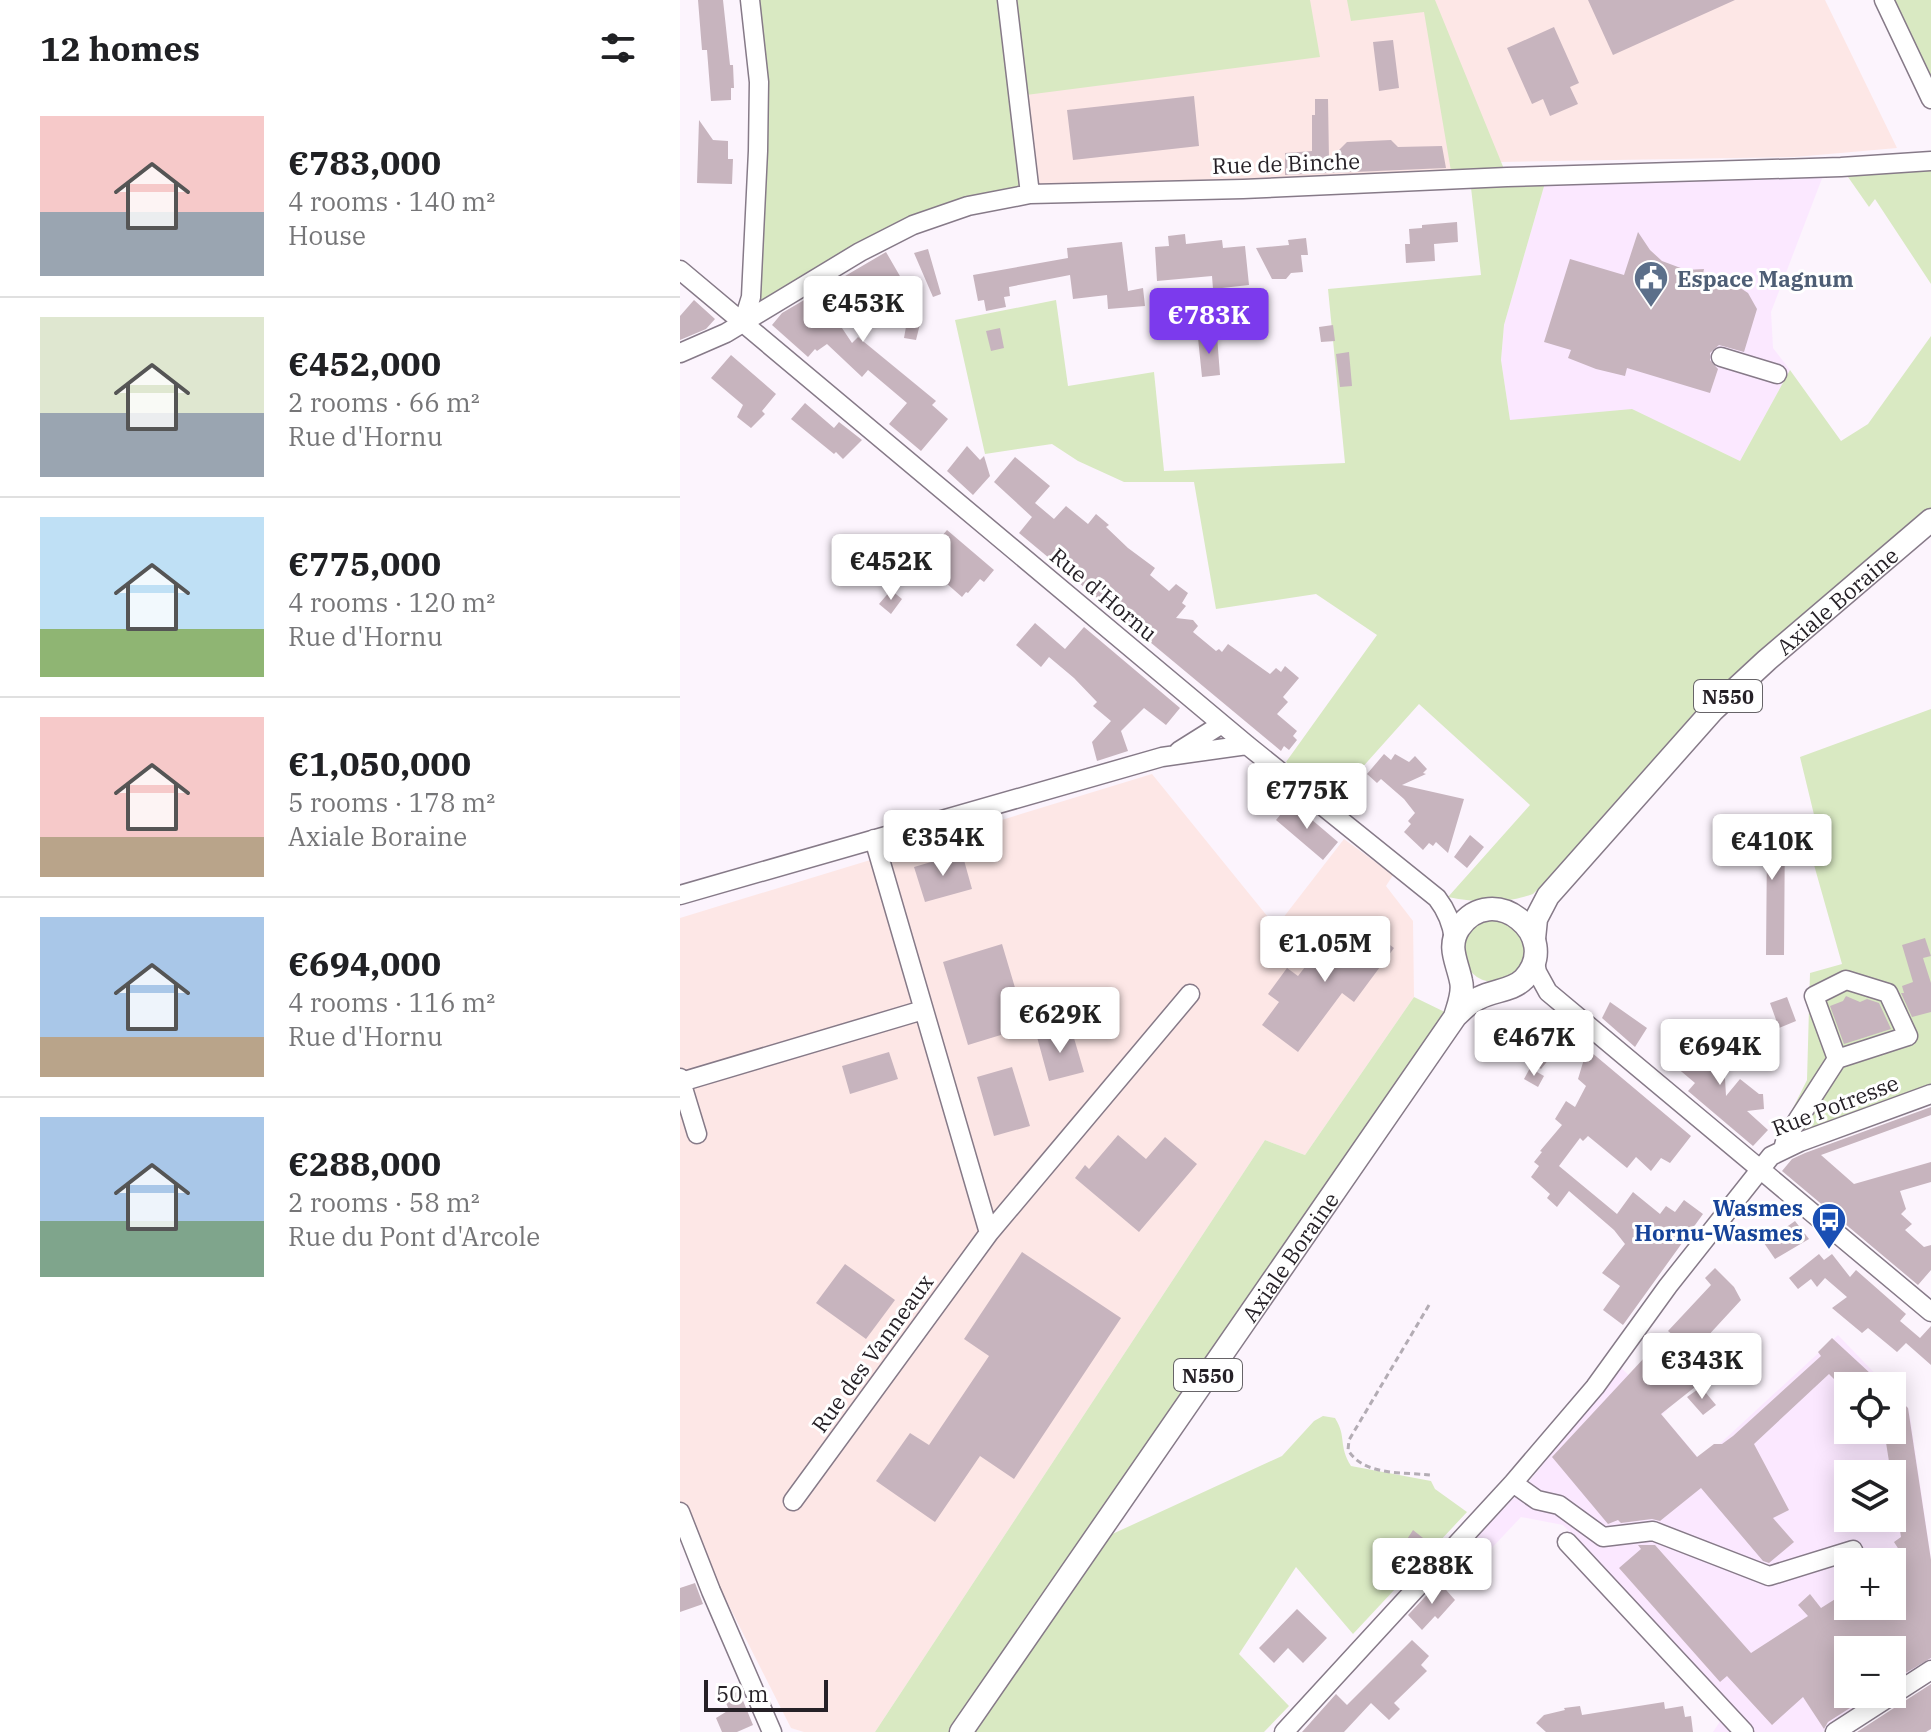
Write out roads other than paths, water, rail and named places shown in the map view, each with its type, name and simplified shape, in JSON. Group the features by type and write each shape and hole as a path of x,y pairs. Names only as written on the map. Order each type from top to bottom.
{"main road":[{"name":"Axiale Boraine","path":"1548,896 1713,710 1789,640 1931,520"},
{"name":"N550","path":"1454,939 1465,920 1494,910 1534,904 1548,896"},
{"name":"N550","path":"1534,948 1536,919 1548,896"},
{"path":"1494,910 1517,916 1527,926 1534,948"},
{"name":"Axiale Boraine","path":"1454,939 1452,949 1462,982 1455,1017"},
{"name":"Axiale Boraine","path":"961,1732 1455,1017 1470,1002 1503,989 1531,970 1534,948"},
{"path":"1456,968 1471,985 1503,989"}],"street":[{"path":"743,323 751,297 759,110 750,0"},
{"path":"1007,0 1030,194"},
{"path":"1884,0 1931,99"},
{"name":"Rue de Binche","path":"680,353 743,323 860,252 913,225 968,206 1030,194 1826,168 1931,161"},
{"name":"Rue d'Hornu","path":"680,270 1247,745 1437,898"},
{"path":"1721,357 1777,374"},
{"path":"1173,755 1222,724"},
{"path":"680,895 1173,755 1247,745"},
{"path":"874,839 989,1233"},
{"path":"1437,898 1473,911 1494,910"},
{"path":"1437,898 1445,909 1454,939"},
{"path":"1534,948 1537,972 1548,992 1931,1312"},
{"path":"1783,1149 1786,1138 1837,1059 1908,1036 1888,993 1846,980 1814,996 1837,1059"},
{"path":"1503,989 1523,986 1548,992"},
{"name":"Rue des Vanneaux","path":"793,1501 989,1233 1190,994"},
{"path":"697,1134 680,1080 923,1010"},
{"name":"Rue Potresse","path":"1284,1732 1513,1483 1595,1387 1668,1286 1771,1156 1783,1149 1807,1147 1931,1094"},
{"path":"1513,1483 1537,1500 1559,1505 1603,1537 1653,1531 1769,1576 1834,1556"},
{"path":"680,1512 772,1732"},
{"path":"1567,1542 1744,1732"},
{"path":"1835,1732 1931,1670"}],"place":[{"name":"Espace Magnum","path":"1651,309"},
{"name":"Wasmes Hornu-Wasmes","path":"1829,1251"}]}
